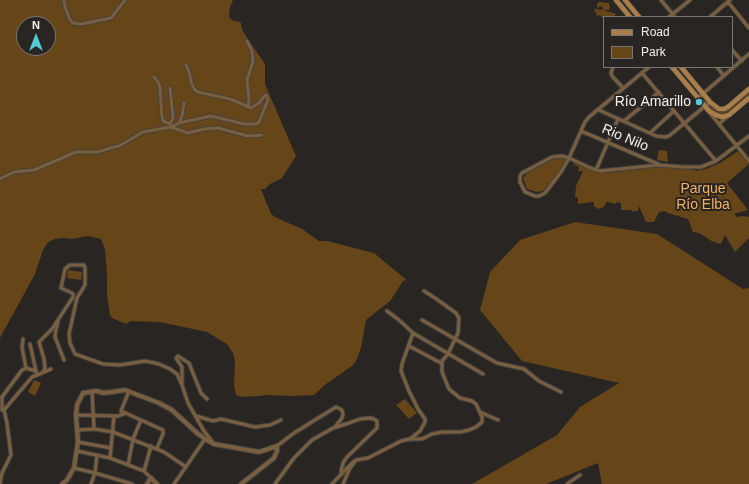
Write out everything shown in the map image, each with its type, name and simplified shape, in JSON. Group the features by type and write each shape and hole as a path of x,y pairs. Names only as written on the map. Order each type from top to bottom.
{"main road":[{"path":"616,0 629,16"},
{"path":"625,0 638,16"},
{"path":"673,68 705,107 718,116 729,115 749,98"},
{"path":"682,68 710,102 718,109 728,107 749,89"}],"street":[{"path":"64,0 64,8 70,20 73,23 81,24 111,18 125,0"},
{"path":"661,0 674,16 690,0"},
{"path":"711,16 729,1 749,28"},
{"path":"247,41 252,51 253,61 247,80 249,99 248,107"},
{"path":"733,51 742,61"},
{"path":"698,98 749,54"},
{"path":"0,179 14,172 34,170 76,152 97,152 120,146 143,132 211,116 244,124 257,124 268,100 267,97 264,95 259,103 251,108 230,99 198,92 195,90 186,65"},
{"path":"613,68 612,76 623,88"},
{"path":"648,68 589,117 585,122 569,158 555,181 543,195 535,196 525,192 521,186 520,176 525,171 552,157 562,156 569,158 596,170 607,171 659,165 695,167 706,166 716,161 749,136"},
{"path":"718,68 724,76"},
{"path":"642,73 716,161"},
{"path":"154,77 160,88 163,121 170,125 188,133 204,129 218,128 248,136 262,135"},
{"path":"170,88 172,118 170,125"},
{"path":"624,121 659,92"},
{"path":"599,110 656,136 665,138 710,102"},
{"path":"179,123 182,116 184,103"},
{"path":"650,132 674,111"},
{"path":"709,111 749,161"},
{"path":"719,124 729,115"},
{"path":"596,170 618,119"},
{"name":"Rio Nilo","path":"581,131 659,165"},
{"path":"44,372 46,367 39,342 47,335 61,317 73,294 62,288 66,269 70,265 84,265 85,285 81,294 77,298 69,338 74,354 103,364 120,365 145,361 159,364 175,372 182,385 188,403 204,431 216,444"},
{"path":"332,484 348,466 356,460 368,458 401,441 422,439 432,434 442,432 460,432 469,430 482,422 480,412 472,401 460,398 449,389 442,372 441,363 456,339 459,318 456,313 424,291"},
{"path":"68,306 76,309"},
{"path":"387,311 413,333 483,374"},
{"path":"61,317 56,329 55,337 64,360"},
{"path":"422,320 497,363 524,369 539,381 561,392"},
{"path":"410,439 420,431 425,422 425,419 409,391 402,371 402,364 413,333"},
{"path":"23,339 22,347 26,368"},
{"path":"30,344 37,375"},
{"path":"409,346 441,363"},
{"path":"182,385 182,367 176,358 178,356 189,363 201,393 207,399"},
{"path":"0,483 2,473 11,455 7,423 2,410 2,396 22,370 26,368 36,371"},
{"path":"2,410 32,377 51,369"},
{"path":"92,391 92,415 94,429"},
{"path":"62,484 67,480 74,468 78,442 76,415 78,405 83,393 92,391 103,393 129,391 172,410 205,439 216,444 259,452 277,446 294,433 336,407 342,410 343,414 342,418 334,428"},
{"path":"129,391 121,411 163,430 163,434 157,448"},
{"path":"480,412 498,420"},
{"path":"76,415 122,416 126,413"},
{"path":"110,458 114,416"},
{"path":"196,416 213,421 221,419 255,427 270,425 281,420"},
{"path":"275,484 290,463 310,441 334,428 370,418 374,419 378,424 377,428 347,457 343,463 340,474"},
{"path":"128,465 133,439 141,420"},
{"path":"77,430 94,429 113,432 157,448 170,455 186,467"},
{"path":"174,484 205,439"},
{"path":"78,442 111,448"},
{"path":"144,471 151,446"},
{"path":"241,484 274,458 276,455 277,446"},
{"path":"77,451 97,454 144,471 157,484"},
{"path":"90,484 95,473 97,454"},
{"path":"343,484 350,468 356,460"},
{"path":"74,468 132,484"},
{"path":"567,484 580,474"},
{"path":"148,484 151,478"},
{"path":"114,484 115,479"}],"green space":[{"path":"0,0 233,0 230,7 229,17 233,21 241,23 242,30 265,64 265,84 296,156 282,178 270,184 265,189 261,189 271,214 302,229 319,241 327,241 374,253 409,282 406,280 403,281 390,301 366,320 361,348 356,361 352,366 326,384 314,395 267,395 241,397 236,395 234,386 235,361 233,353 227,344 207,332 160,322 131,321 126,324 112,318 110,315 107,296 105,250 101,239 88,236 72,239 55,239 50,241 43,250 35,274 0,338"},
{"path":"599,2 609,3 609,10 605,11 616,14 615,16 603,16 603,19 600,15 597,16 594,9 603,9 602,6 597,8 597,4"},
{"path":"749,91 749,96 730,113 723,115 716,114 709,108 709,106 711,106 717,110 723,111"},
{"path":"659,150 667,151 668,162 657,160"},
{"name":"Parque Río Elba","path":"738,151 749,164 727,183 748,210 734,214 737,217 749,217 749,238 735,252 725,235 721,244 714,241 713,242 699,233 693,232 688,219 665,211 659,212 654,222 646,222 639,206 638,211 633,212 631,210 621,210 621,203 616,202 616,204 607,201 604,207 597,209 594,207 594,202 578,204 578,198 575,197 576,186 583,171 578,171 579,168 577,165 576,166 572,164 576,165 573,162 604,173 659,167 695,171 706,169 720,163"},
{"path":"557,157 566,160 563,168 546,190 537,192 527,189 523,178 528,171"},
{"path":"575,222 657,234 743,289 749,288 749,484 602,484 598,463 546,484 472,484 557,435 580,407 619,383 522,361 480,310 490,272 520,240"},
{"path":"68,270 82,272 81,280 67,278"},
{"path":"34,380 41,383 35,396 28,392"},
{"path":"405,399 417,413 409,419 396,405"}],"place":[{"name":"Río Amarillo","path":"699,102"}]}
